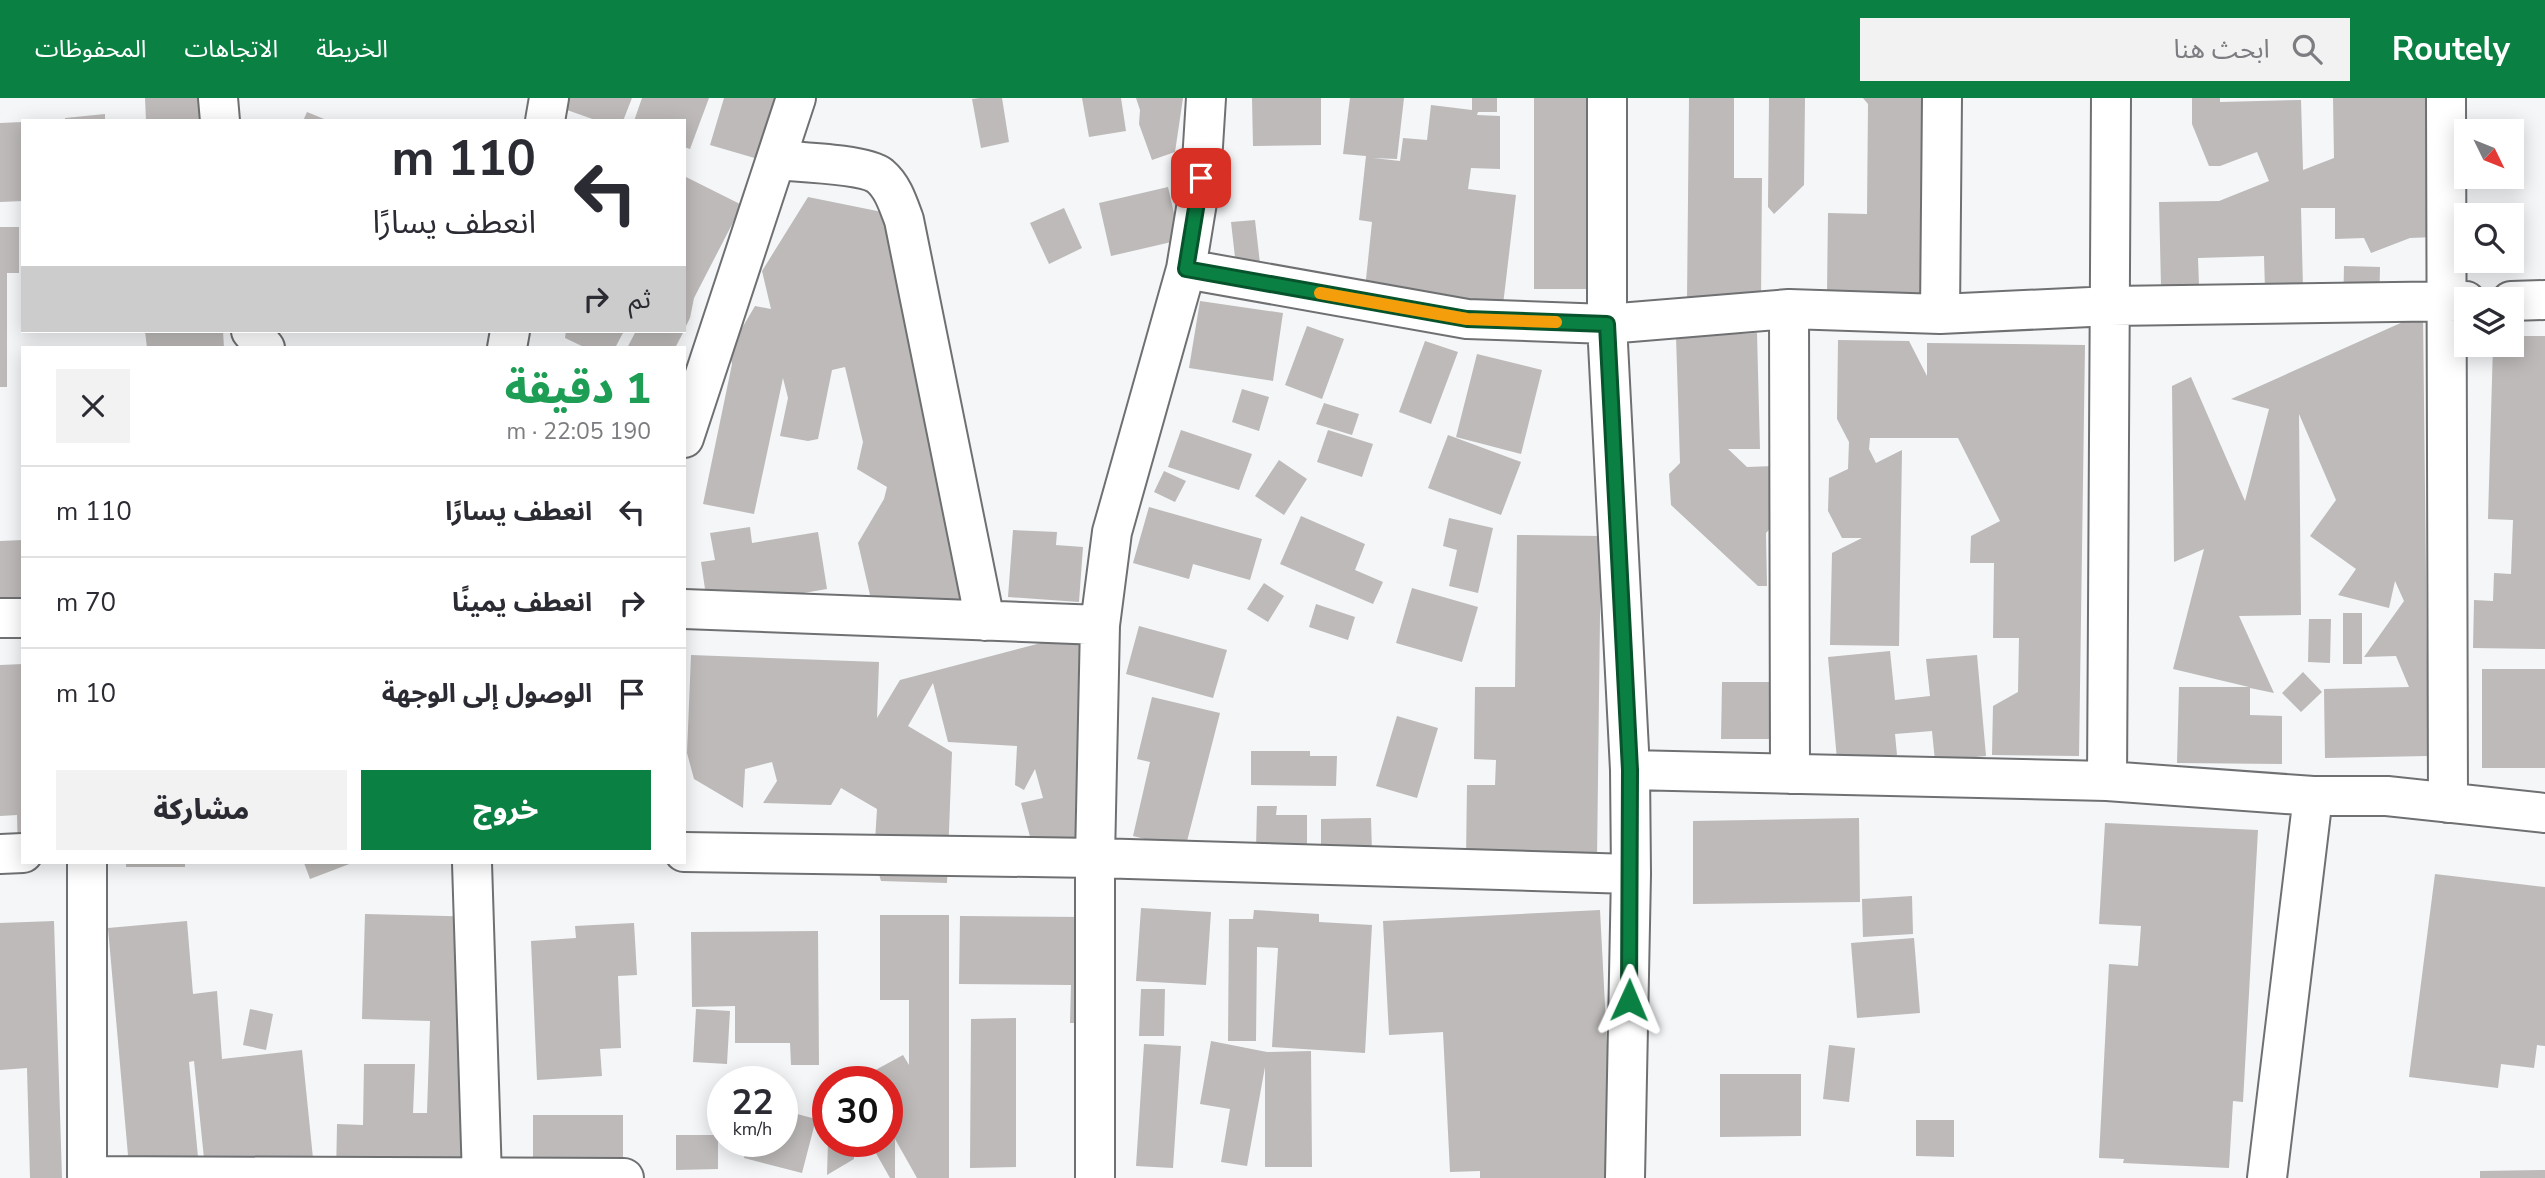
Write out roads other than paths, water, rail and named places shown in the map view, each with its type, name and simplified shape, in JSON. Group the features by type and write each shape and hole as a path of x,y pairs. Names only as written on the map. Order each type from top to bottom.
{"street":[{"path":"218,98 220,119"},
{"path":"545,119 549,98"},
{"path":"686,432 796,98"},
{"path":"1095,1178 1095,858 1100,625 1112,532 1186,269 1201,178 1206,98"},
{"path":"1607,98 1607,324 1630,770 1631,874 1625,1178"},
{"path":"1940,314 1941,98"},
{"path":"2107,781 2111,98"},
{"path":"2446,98 2456,287"},
{"path":"776,160 856,168 879,174 895,194 904,220 985,621"},
{"path":"1186,269 1467,319 1607,324 1790,309 1940,314 2110,306 2454,301"},
{"path":"2524,301 2545,300"},
{"path":"1790,309 1790,774"},
{"path":"2448,803 2456,357"},
{"path":"686,609 1100,625"},
{"path":"0,618 21,618"},
{"path":"1630,770 2107,781 2312,796 2387,796 2545,813"},
{"path":"2267,1178 2312,796"},
{"path":"686,852 1095,858 1631,874"},
{"path":"0,854 21,853"},
{"path":"87,864 87,1176 624,1178"},
{"path":"472,864 482,1177"}]}
